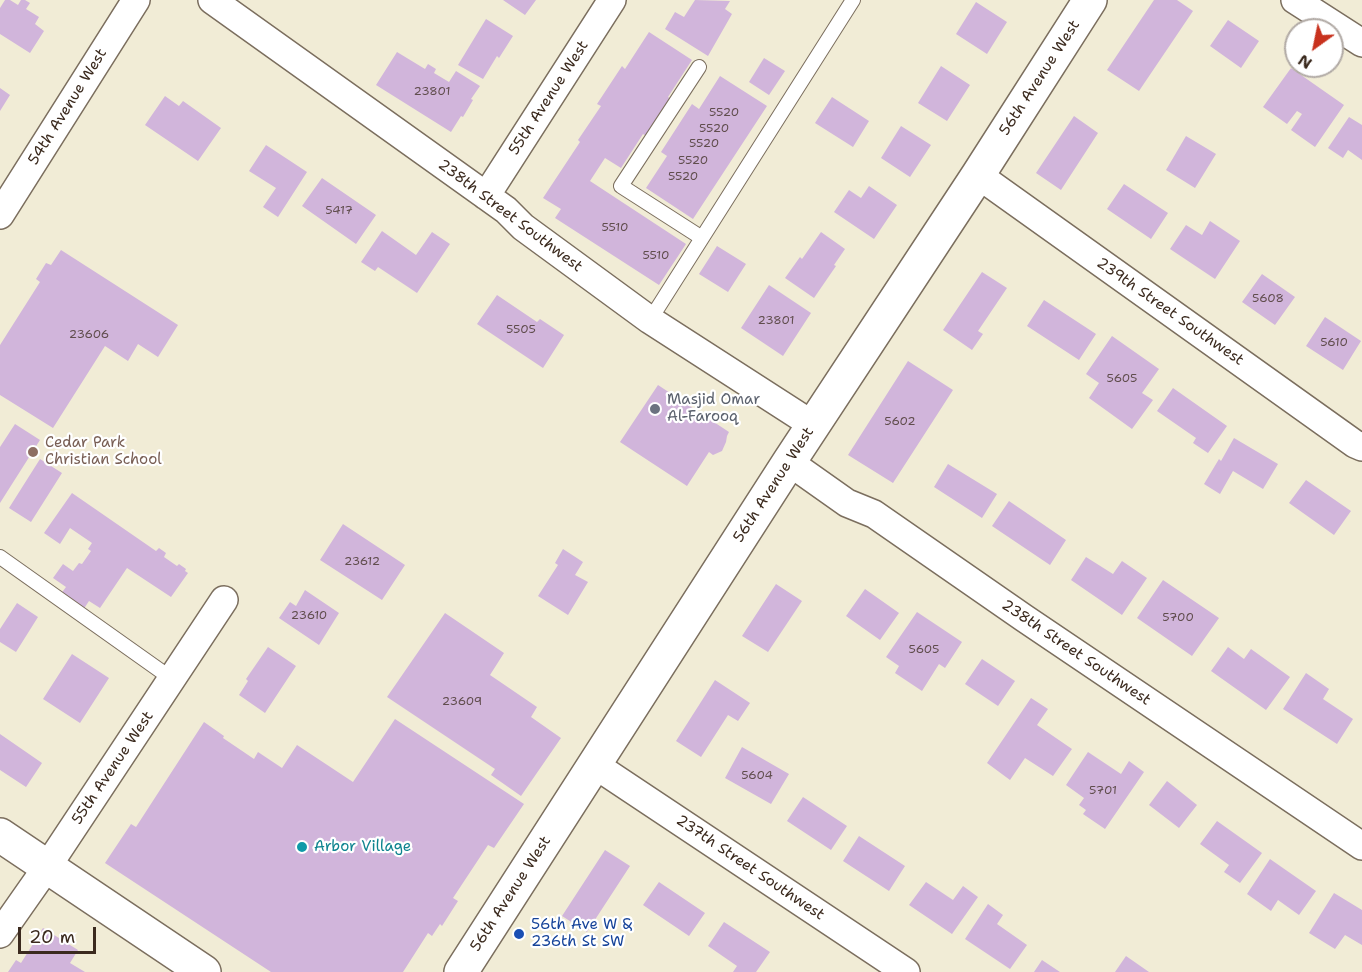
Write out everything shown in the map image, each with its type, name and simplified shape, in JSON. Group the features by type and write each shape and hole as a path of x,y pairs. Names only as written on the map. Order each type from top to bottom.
{"main road":[{"name":"56th Avenue West","path":"464,971 789,462 978,176 1090,0"},
{"path":"0,835 204,972"}],"street":[{"name":"54th Avenue West","path":"0,215 136,0"},
{"name":"238th Street Southwest","path":"212,0 506,210 523,227 650,320 813,425"},
{"name":"55th Avenue West","path":"486,196 612,0"},
{"path":"1295,0 1362,43"},
{"name":"239th Street Southwest","path":"978,176 1362,447"},
{"name":"238th Street Southwest","path":"789,462 848,503 874,514 1362,846"},
{"name":"55th Avenue West","path":"0,934 224,600"},
{"name":"237th Street Southwest","path":"595,765 906,972"}],"lane":[{"path":"650,320 853,0"},
{"path":"699,67 621,186 702,238"},
{"path":"0,557 171,679"}],"building":[{"path":"5,0 18,5 21,0 25,0 30,3 26,9 39,17 35,24 44,31 30,53 0,34 0,8"},
{"path":"503,0 536,0 525,15"},
{"path":"695,0 730,1 725,9 732,14 708,56 665,29 675,12 684,17"},
{"path":"1154,0 1177,0 1193,11 1139,91 1107,70"},
{"path":"976,2 1007,22 987,54 956,34"},
{"path":"486,19 513,36 483,79 458,65"},
{"path":"1228,20 1259,41 1241,68 1210,46"},
{"path":"649,32 692,60 668,97 671,99 646,136 643,134 621,168 605,158 590,181 686,244 659,285 555,218 561,209 543,198 601,106 597,104 622,66 625,69"},
{"path":"397,52 425,69 428,64 436,69 434,73 449,82 456,71 480,86 463,117 461,116 451,132 376,85"},
{"path":"764,58 785,71 769,95 749,82"},
{"path":"941,66 970,85 947,121 918,103"},
{"path":"720,76 767,106 693,219 646,188 667,156 661,152 692,104 699,109"},
{"path":"1284,78 1305,78 1344,105 1315,147 1291,130 1302,114 1297,111 1287,124 1263,107"},
{"path":"0,88 10,95 0,111"},
{"path":"165,96 179,106 183,101 221,128 198,161 145,125"},
{"path":"832,97 869,121 853,147 815,123"},
{"path":"1074,116 1098,133 1061,190 1036,173"},
{"path":"1349,117 1362,125 1362,160 1348,150 1343,158 1328,148"},
{"path":"901,126 931,145 910,177 881,158"},
{"path":"1186,136 1216,154 1195,188 1166,170"},
{"path":"266,145 307,172 278,217 263,207 276,188 249,171"},
{"path":"322,178 376,215 356,244 302,206"},
{"path":"1124,184 1168,213 1151,239 1107,209"},
{"path":"869,186 897,205 874,239 834,212 849,190 861,198"},
{"path":"1210,221 1240,241 1215,279 1170,249 1186,225 1202,235"},
{"path":"382,231 416,255 432,232 450,244 417,293 378,267 375,271 361,262"},
{"path":"821,232 845,249 814,298 785,278"},
{"path":"717,246 746,264 728,292 699,274"},
{"path":"61,250 178,325 158,357 138,344 128,361 105,346 53,428 0,395 0,345 40,282 36,279 46,263 51,265"},
{"path":"982,272 1007,288 978,331 983,334 972,350 943,330"},
{"path":"1262,274 1295,297 1275,325 1242,302"},
{"path":"769,285 811,313 783,356 741,328"},
{"path":"497,295 537,322 540,319 564,335 543,368 477,324"},
{"path":"1044,300 1096,334 1079,360 1027,326"},
{"path":"1325,317 1361,341 1343,370 1306,346"},
{"path":"1112,336 1159,369 1142,393 1153,400 1132,429 1089,398 1099,383 1086,374"},
{"path":"908,361 953,390 893,483 848,455"},
{"path":"658,385 729,432 722,451 713,455 709,452 687,486 620,442"},
{"path":"1173,388 1227,426 1208,453 1193,443 1196,438 1157,411"},
{"path":"15,424 40,440 0,503 0,447"},
{"path":"1234,438 1278,464 1263,489 1233,471 1220,494 1204,484"},
{"path":"40,459 62,473 31,522 9,508"},
{"path":"948,464 997,494 982,518 934,487"},
{"path":"1306,480 1351,511 1334,535 1289,503"},
{"path":"72,493 156,551 159,548 166,553 164,557 177,566 179,564 186,569 188,573 171,597 127,568 100,608 89,601 83,610 60,595 66,587 53,578 63,564 73,571 79,563 82,564 91,551 88,549 92,543 70,528 60,544 44,533"},
{"path":"1009,501 1066,540 1050,565 992,526"},
{"path":"343,524 405,565 382,600 320,560"},
{"path":"563,549 583,562 575,575 588,582 568,615 538,596 558,565 555,563"},
{"path":"1086,557 1113,574 1122,561 1147,578 1122,615 1071,580"},
{"path":"1163,580 1219,618 1192,656 1137,618"},
{"path":"776,584 802,601 768,652 742,636"},
{"path":"865,589 899,613 880,640 846,616"},
{"path":"305,590 339,613 319,645 279,618 290,602 296,606"},
{"path":"17,603 38,617 16,652 0,642 0,629"},
{"path":"917,612 962,642 945,668 939,664 922,691 895,673 899,666 886,657"},
{"path":"445,613 504,653 490,675 537,707 531,717 561,738 521,796 491,775 495,769 387,697"},
{"path":"268,647 296,666 265,713 239,695 248,681 246,679"},
{"path":"1228,647 1244,659 1251,649 1290,677 1266,710 1211,671"},
{"path":"72,654 109,678 80,723 43,699"},
{"path":"982,659 1015,681 998,706 965,684"},
{"path":"1306,673 1329,689 1323,699 1353,719 1337,744 1283,709"},
{"path":"715,680 750,703 738,721 728,715 701,757 676,741"},
{"path":"1031,698 1048,709 1037,725 1072,749 1053,776 1025,758 1010,780 987,763"},
{"name":"Arbor Village","path":"395,719 524,804 494,848 488,845 453,898 458,901 442,926 440,924 432,936 428,933 403,972 271,972 105,863 131,824 136,827 204,722 254,759 258,752 282,768 297,745 353,782"},
{"path":"0,734 42,763 26,787 0,770"},
{"path":"742,747 789,774 771,804 725,778"},
{"path":"1088,752 1121,774 1129,761 1144,772 1105,829 1083,814 1086,810 1079,805 1084,798 1066,785"},
{"path":"1167,781 1197,805 1179,828 1149,805"},
{"path":"803,797 847,826 831,850 787,821"},
{"path":"1217,821 1262,853 1240,883 1224,872 1229,865 1200,844"},
{"path":"859,836 905,866 889,891 843,861"},
{"path":"605,850 630,866 587,932 562,916"},
{"path":"1270,859 1316,891 1299,915 1278,900 1271,911 1247,894"},
{"path":"659,882 705,913 689,936 643,905"},
{"path":"926,882 953,900 963,886 978,897 952,934 909,905"},
{"path":"1334,893 1362,910 1362,945 1345,935 1335,949 1309,933"},
{"path":"988,904 1003,915 997,924 1027,945 1010,969 965,939"},
{"path":"724,922 770,952 756,972 733,972 737,966 708,946"},
{"path":"43,928 78,950 70,963 85,972 8,972 16,960 21,963"},
{"path":"1126,956 1149,972 1115,972"},
{"path":"1042,960 1060,972 1034,972"}],"place":[{"name":"Masjid Omar Al-Farooq","path":"655,409"},
{"name":"Cedar Park Christian School","path":"33,452"},
{"name":"Arbor Village","path":"302,847"},
{"name":"56th Ave W & 236th St SW","path":"519,934"}]}
